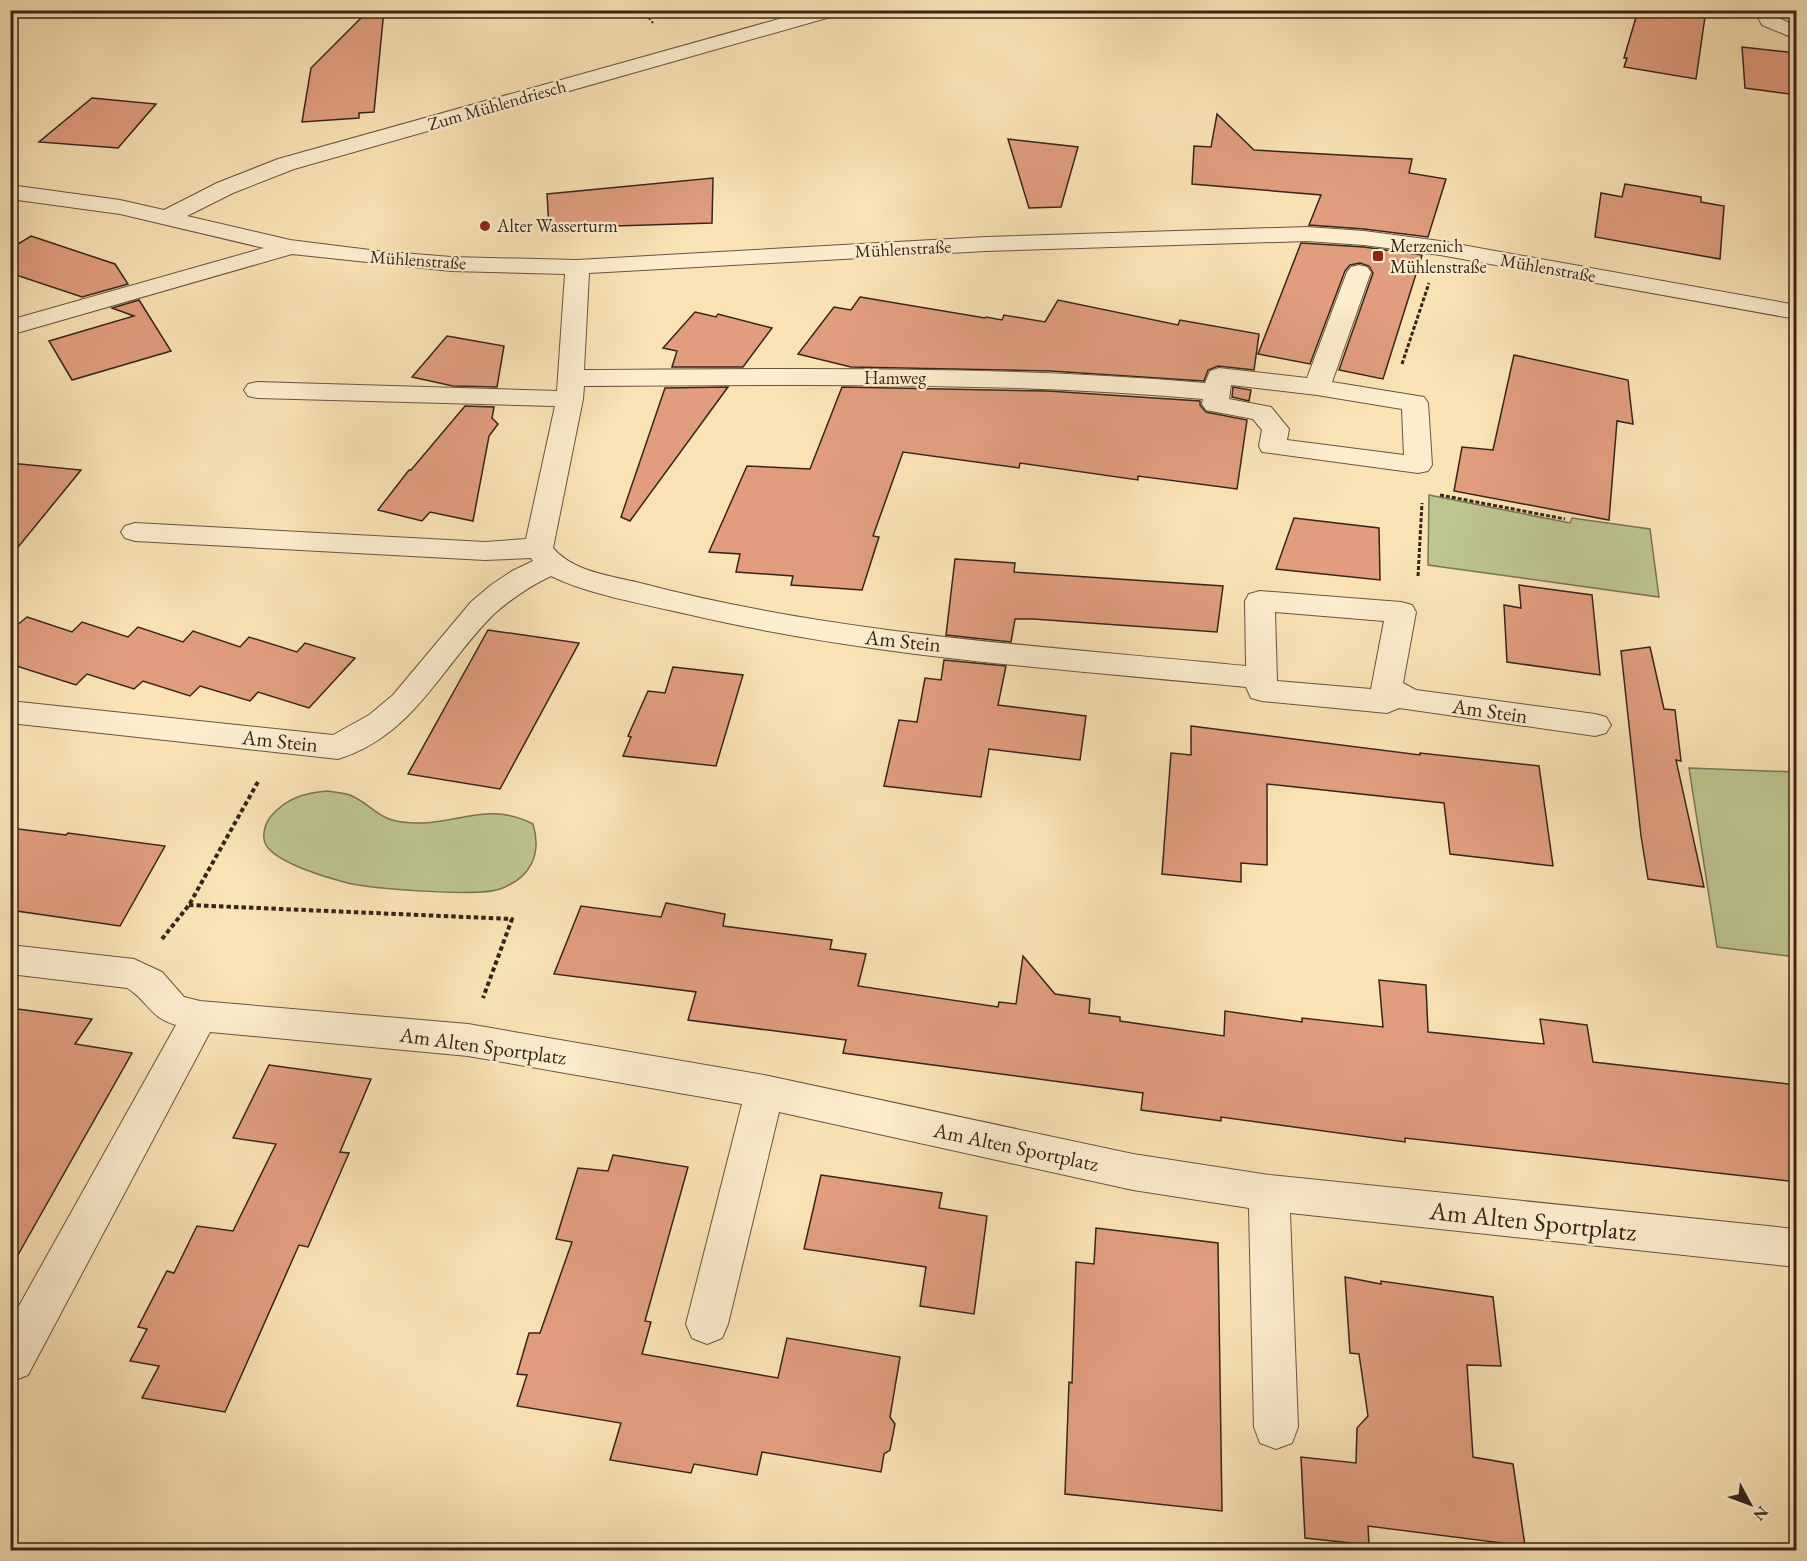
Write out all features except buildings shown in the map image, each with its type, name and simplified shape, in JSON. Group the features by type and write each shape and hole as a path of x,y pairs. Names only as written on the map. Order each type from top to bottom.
{"street":[{"name":"Zum Mühlendriesch","path":"167,218 202,198 286,164 834,10"},
{"path":"1763,10 1769,21 1797,33"},
{"name":"Mühlenstraße","path":"10,192 120,207 290,247 451,264 578,267 915,248 1252,234 1353,237 1440,248 1797,312"},
{"path":"10,328 290,247"},
{"path":"545,556 572,389 578,267"},
{"path":"1317,387 1359,272"},
{"path":"1219,376 1317,387 1415,403 1417,466 1272,446 1276,429 1262,413 1215,404 1219,376"},
{"name":"Hamweg","path":"572,389 1058,379 1216,392"},
{"path":"257,390 572,389"},
{"name":"Am Stein","path":"135,532 545,556 566,572 712,611 836,633 1261,678 1262,690 1387,702 1386,691 1395,692 1409,700 1595,725"},
{"name":"Am Stein","path":"10,712 338,747 380,723 404,703 482,609 522,578 545,556"},
{"path":"1261,678 1260,601 1401,612 1386,691"},
{"path":"10,959 134,974"},
{"name":"Am Alten Sportplatz","path":"134,974 149,983 172,1010 201,1016 468,1040 764,1092 1133,1172 1269,1193 1797,1248"},
{"path":"13,1360 201,1016"},
{"path":"707,1324 764,1092"},
{"path":"1269,1193 1276,1427"}],"path":[{"path":"1390,399 1440,248"},
{"path":"1433,493 1565,519"},
{"path":"134,974 189,905 262,774"},
{"path":"189,905 512,919 468,1040"}],"green space":[{"path":"1429,495 1570,523 1572,518 1650,529 1659,597 1428,565"},
{"path":"1689,768 1796,772 1796,957 1717,947"},
{"path":"327,791 350,795 380,815 402,822 437,822 484,814 516,817 533,824 535,855 532,864 520,878 500,889 488,891 448,892 399,889 357,885 326,877 275,855 266,845 264,837 265,828 271,816 283,805 303,795"}],"place":[{"name":"Alter Wasserturm","path":"485,226"},
{"name":"Merzenich Mühlenstraße","path":"1378,256"}]}
